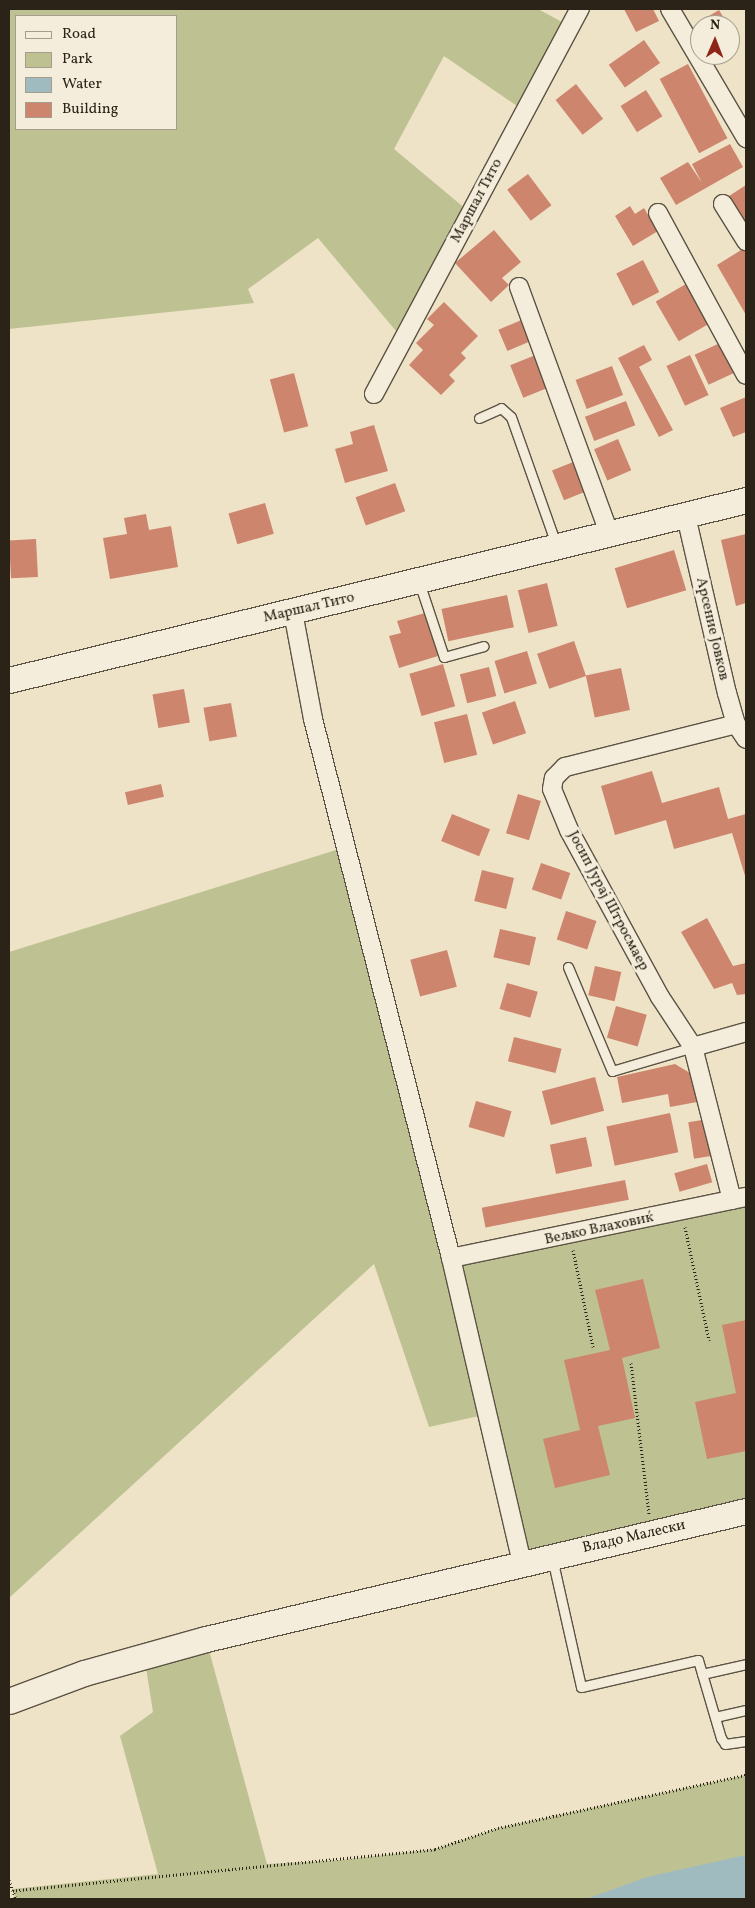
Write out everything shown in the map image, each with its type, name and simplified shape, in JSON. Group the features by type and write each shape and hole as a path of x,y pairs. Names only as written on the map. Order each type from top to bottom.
{"street":[{"name":"Маршал Тито","path":"374,394 580,9"},
{"path":"670,9 746,138"},
{"path":"723,204 746,241"},
{"path":"658,213 746,375"},
{"path":"519,288 610,535"},
{"name":"Маршал Тито","path":"9,680 419,582 746,500"},
{"name":"Арсение Јовков","path":"686,516 736,724 746,739"},
{"path":"292,612 313,719 451,1258 522,1563"},
{"name":"Јосип Јурај Штросмаер","path":"736,724 565,767 554,778 552,789 569,830 651,981 693,1047 739,1199"},
{"path":"693,1047 746,1032"},
{"name":"Вељко Влаховиќ","path":"451,1258 739,1199"},
{"name":"Владо Малески","path":"9,1701 144,1655 551,1556 746,1511"}],"lane":[{"path":"479,418 501,408 511,417 558,548"},
{"path":"419,582 444,657 484,646"},
{"path":"568,968 612,1071 693,1047"},
{"path":"551,1556 581,1686 698,1660 725,1744 746,1741"},
{"path":"702,1674 746,1664"},
{"path":"715,1717 746,1710"}],"path":[{"path":"682,1212 708,1340"},
{"path":"570,1235 592,1347"},
{"path":"631,1363 651,1534"},
{"path":"11,1890 435,1849 507,1825 746,1775"},
{"path":"9,1880 11,1890 16,1899"}],"green space":[{"path":"9,9 538,9 562,22 520,108 444,56 394,149 467,210 401,337 318,238 248,289 254,303 9,329"},
{"path":"349,846 451,1258 746,1197 746,1511 522,1563 488,1414 429,1427 374,1264 9,1598 9,952"},
{"path":"206,1639 267,1864 341,1860 435,1849 498,1828 746,1775 746,1899 16,1899 13,1889 158,1874 120,1736 153,1712 144,1655"}],"water":[{"path":"746,1855 746,1899 586,1899 647,1877"}],"building":[{"path":"624,9 653,9 659,21 636,32"},
{"path":"719,10 722,15 710,15"},
{"path":"644,40 660,63 625,88 609,65"},
{"path":"688,64 727,138 699,153 660,79"},
{"path":"576,84 603,119 583,135 556,100"},
{"path":"646,90 662,116 637,132 621,106"},
{"path":"730,144 743,167 676,205 660,178 688,162 702,183 692,164"},
{"path":"528,174 551,205 531,221 507,190"},
{"path":"746,185 746,220 741,223 726,198"},
{"path":"630,206 635,214 644,208 658,231 633,246 615,216"},
{"path":"494,230 521,262 502,278 509,285 491,302 455,263"},
{"path":"746,247 746,315 717,265"},
{"path":"643,260 659,292 633,306 616,274"},
{"path":"686,284 709,324 679,341 656,302"},
{"path":"444,302 478,336 461,353 466,358 449,375 455,381 441,395 409,365 423,350 416,343 434,325 427,319"},
{"path":"526,318 535,339 507,351 498,330"},
{"path":"720,343 734,373 709,385 695,355"},
{"path":"644,345 652,360 639,367 673,430 659,437 618,358"},
{"path":"538,354 551,386 523,398 510,365"},
{"path":"690,355 709,395 685,406 666,366"},
{"path":"612,366 623,395 587,409 576,380"},
{"path":"294,373 308,426 284,433 270,379"},
{"path":"746,397 746,432 733,437 720,408"},
{"path":"626,401 635,425 594,441 585,417"},
{"path":"374,425 388,471 345,483 335,449 353,444 350,432"},
{"path":"618,439 631,470 607,480 594,449"},
{"path":"578,460 590,490 564,500 552,470"},
{"path":"395,483 405,511 366,526 356,497"},
{"path":"265,503 274,534 237,544 228,513"},
{"path":"146,514 149,530 171,526 178,567 110,579 103,538 127,534 124,518"},
{"path":"746,534 746,603 736,606 721,540"},
{"path":"36,539 38,577 11,578 9,540"},
{"path":"674,550 686,590 627,608 615,568"},
{"path":"547,583 558,626 529,633 518,590"},
{"path":"507,595 514,627 448,641 441,609"},
{"path":"425,613 438,656 399,668 389,636 401,633 397,621"},
{"path":"574,641 586,676 549,689 537,654"},
{"path":"527,651 537,684 504,693 494,661"},
{"path":"443,664 455,706 421,716 409,674"},
{"path":"489,667 496,696 467,703 460,674"},
{"path":"621,668 630,710 595,718 586,675"},
{"path":"184,689 190,722 158,728 152,695"},
{"path":"515,701 526,733 493,745 482,712"},
{"path":"231,703 237,736 209,741 203,708"},
{"path":"467,714 477,755 444,763 434,722"},
{"path":"652,771 662,803 719,787 728,819 746,814 746,879 732,833 674,849 666,820 615,835 601,786"},
{"path":"161,784 164,797 128,805 125,792"},
{"path":"518,794 541,801 529,840 506,833"},
{"path":"452,814 490,829 479,856 441,841"},
{"path":"541,863 570,873 561,900 532,889"},
{"path":"482,870 514,878 506,909 474,901"},
{"path":"566,911 596,921 587,949 557,940"},
{"path":"707,918 733,966 746,963 746,994 737,995 732,983 714,989 681,932"},
{"path":"500,929 536,937 530,966 493,957"},
{"path":"447,950 457,987 420,997 410,960"},
{"path":"595,966 621,972 615,1001 588,995"},
{"path":"507,983 538,992 530,1018 500,1009"},
{"path":"616,1006 647,1015 638,1047 607,1038"},
{"path":"514,1037 562,1049 555,1073 508,1061"},
{"path":"675,1064 690,1073 697,1102 670,1107 668,1094 622,1103 617,1077"},
{"path":"595,1077 604,1111 551,1125 542,1091"},
{"path":"476,1101 512,1111 504,1137 469,1127"},
{"path":"670,1113 678,1152 615,1166 606,1127"},
{"path":"708,1119 714,1156 694,1159 688,1122"},
{"path":"586,1137 592,1166 556,1174 550,1145"},
{"path":"707,1164 712,1182 680,1192 674,1173"},
{"path":"625,1180 629,1200 485,1227 482,1208"},
{"path":"643,1279 660,1348 622,1358 635,1418 598,1426 610,1475 555,1488 543,1439 580,1430 564,1360 610,1350 595,1290"},
{"path":"746,1320 746,1451 707,1459 695,1402 736,1393 722,1325"}]}
